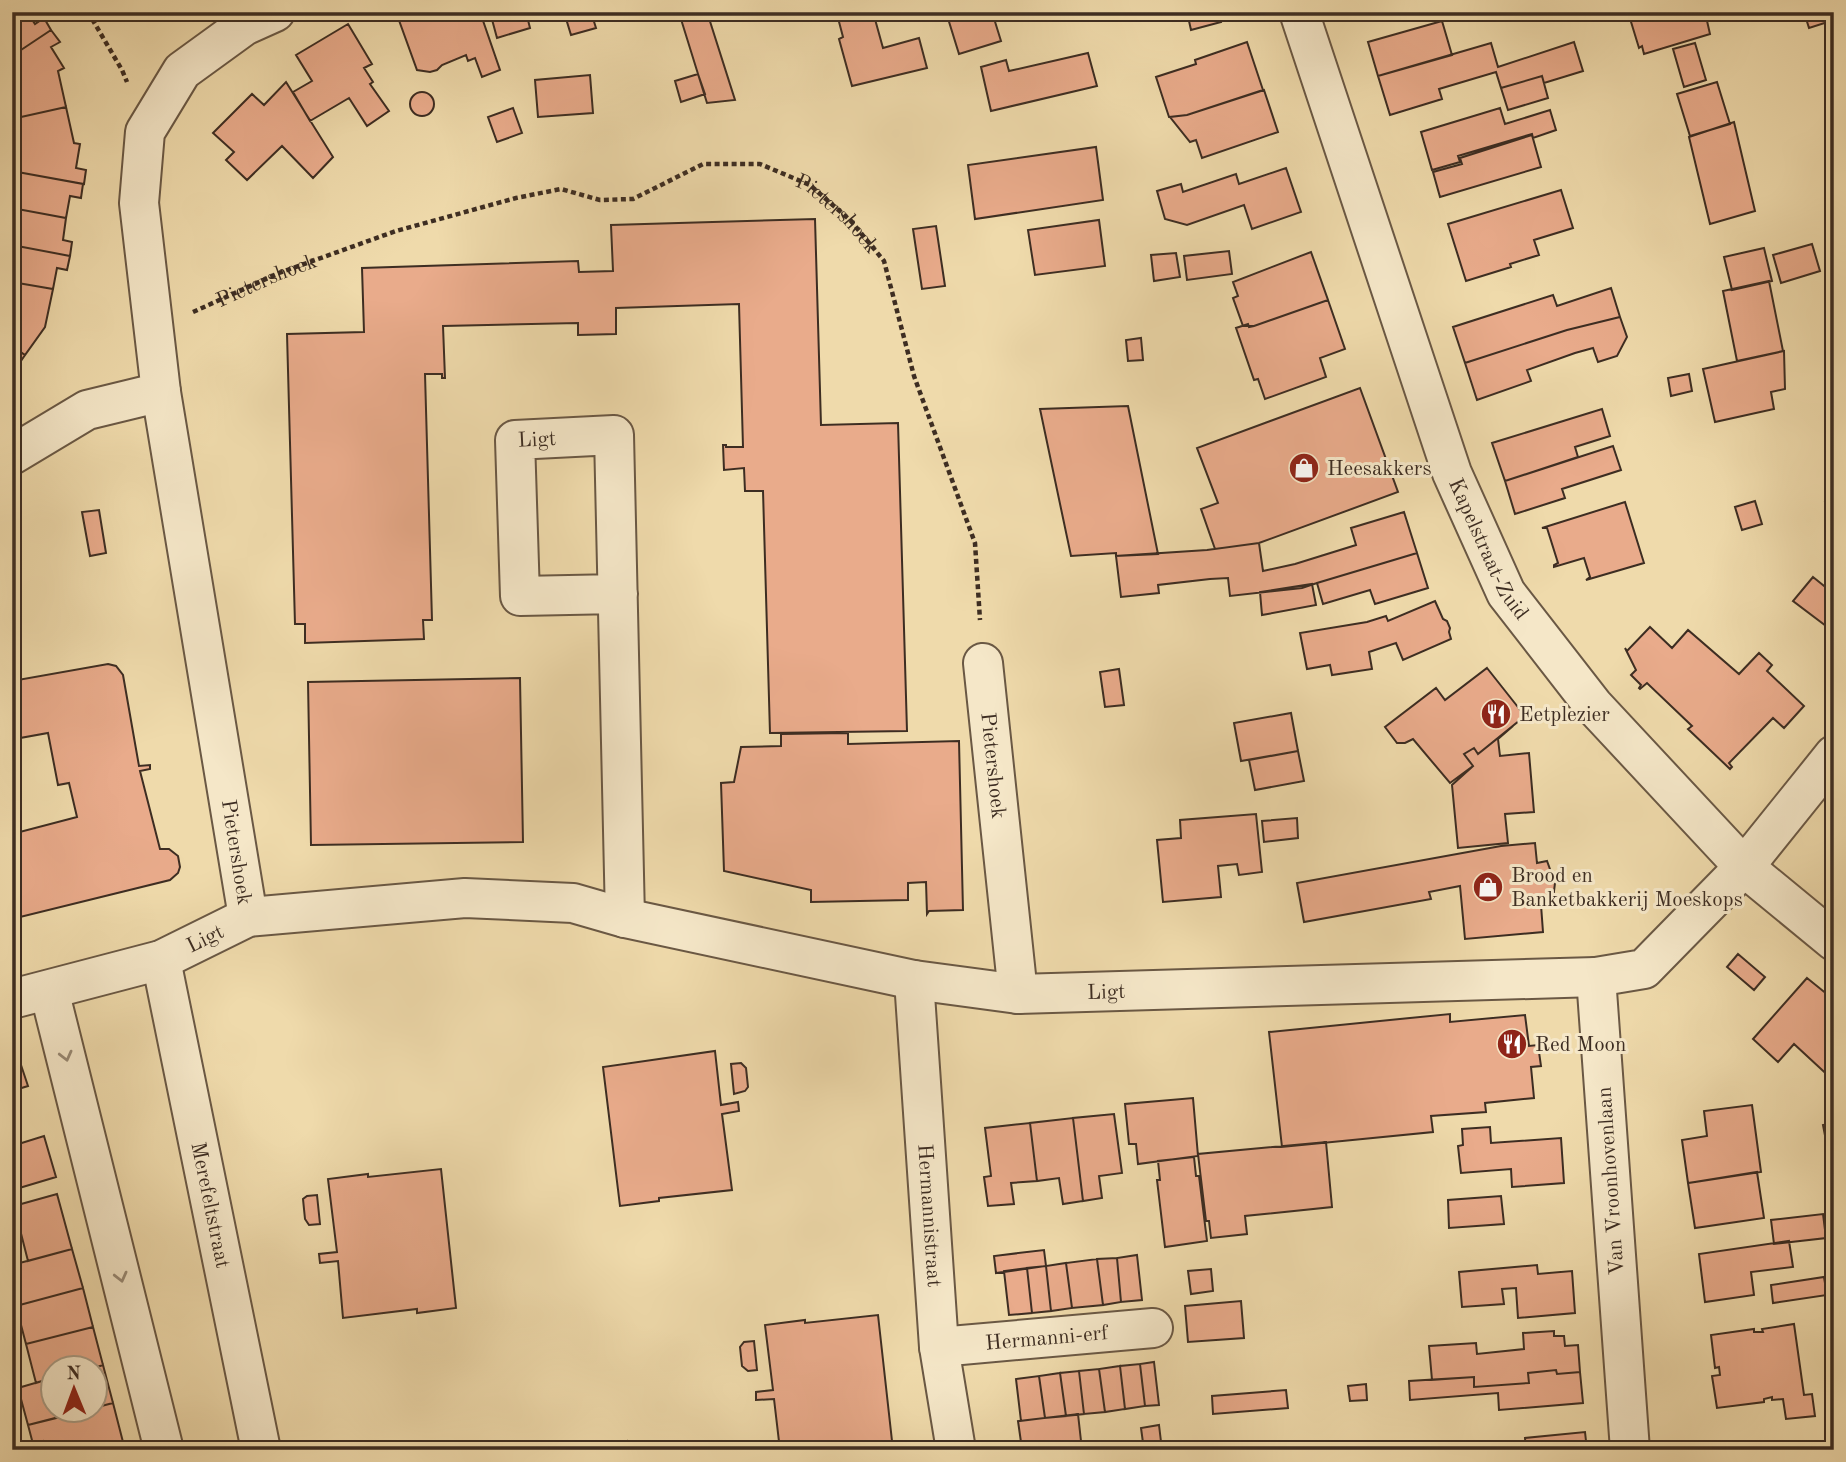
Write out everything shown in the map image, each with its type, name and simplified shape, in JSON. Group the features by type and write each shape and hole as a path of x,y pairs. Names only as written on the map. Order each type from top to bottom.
{"street":[{"name":"Pietershoek","path":"248,917 161,393 139,203 145,132 182,71 244,26 275,12"},
{"name":"Kapelstraat-Zuid","path":"1299,12 1452,473 1506,593 1593,705 1744,867 1834,941"},
{"path":"12,456 87,410 161,393"},
{"name":"Ligt","path":"618,594 520,596 514,440 614,435 618,594 625,918"},
{"name":"Pietershoek","path":"983,663 1018,994"},
{"path":"1595,977 1644,968 1744,867 1834,755"},
{"name":"Ligt","path":"12,999 161,960 248,917 465,898 573,904 625,918 914,981 1018,994 1595,977"},
{"name":"Merefeltstraat","path":"161,960 261,1450"},
{"name":"Van Vroonhovenlaan","path":"1595,977 1630,1450"},
{"name":"Hermannistraat","path":"914,981 939,1347 956,1450"},
{"path":"49,990 164,1450"},
{"name":"Hermanni-erf","path":"939,1347 1153,1328"}],"path":[{"path":"88,12 122,69 145,132"},
{"name":"Pietershoek","path":"154,331 279,273 396,231 516,198 561,189 600,200 634,199 703,164 760,164 810,185 851,221 884,261 914,376 975,543 983,663"}],"building":[{"path":"12,12 27,12 35,24 44,18 51,30 12,56"},
{"path":"396,12 480,12 500,70 482,77 475,58 468,61 466,55 442,65 437,70 417,70"},
{"path":"490,12 526,12 530,28 497,38"},
{"path":"564,12 591,12 596,28 571,35"},
{"path":"692,12 707,12 735,100 707,103 680,16"},
{"path":"859,12 873,12 883,48 919,38 927,68 852,86 839,39 843,37 838,18"},
{"path":"946,12 992,12 1001,41 959,54"},
{"path":"1187,12 1219,12 1221,22 1191,30"},
{"path":"1628,12 1705,12 1710,34 1644,54 1642,46 1639,48"},
{"path":"1804,12 1834,12 1834,20 1809,28"},
{"path":"1442,21 1452,55 1378,76 1368,42"},
{"path":"348,24 372,64 364,68 373,82 370,84 389,111 367,126 349,98 310,121 293,92 312,81 296,55"},
{"path":"51,30 60,42 51,47 64,68 58,71 66,107 12,119 12,56"},
{"path":"1247,42 1263,90 1187,115 1169,117 1156,77 1196,64 1195,60"},
{"path":"1574,42 1583,71 1544,83 1542,76 1501,88 1496,72 1439,89 1442,99 1390,115 1378,76 1491,43 1498,67"},
{"path":"1695,43 1706,80 1684,87 1673,49"},
{"path":"1088,53 1097,86 991,111 981,67 1006,60 1009,71"},
{"path":"698,74 705,94 681,102 675,81"},
{"path":"590,75 593,113 538,117 535,80"},
{"path":"1542,76 1548,98 1508,110 1501,88"},
{"path":"286,82 333,157 313,178 282,146 247,180 226,160 234,152 213,133 252,94 264,105"},
{"path":"1717,82 1730,124 1690,136 1677,94"},
{"path":"1264,90 1278,132 1202,158 1196,140 1190,142 1170,117 1187,115"},
{"path":"422,92 430,96 434,104 430,112 422,116 414,112 410,104 414,96"},
{"path":"66,107 74,143 80,144 76,168 86,170 84,184 12,171 12,119"},
{"path":"513,108 522,133 497,142 488,117"},
{"path":"1500,108 1505,124 1550,110 1556,130 1533,138 1532,134 1458,156 1460,162 1432,170 1421,132"},
{"path":"1734,122 1755,211 1710,224 1689,137"},
{"path":"1532,135 1541,167 1440,197 1433,172 1462,164 1460,158"},
{"path":"1096,147 1103,200 975,219 968,165"},
{"path":"1286,168 1301,212 1252,229 1244,205 1187,225 1165,219 1157,191 1181,184 1183,192 1236,174 1239,184"},
{"path":"12,171 83,184 81,198 70,196 66,218 12,208"},
{"path":"1561,190 1573,228 1534,240 1539,255 1466,281 1448,224"},
{"path":"12,208 66,218 63,240 72,242 70,256 12,245"},
{"path":"815,219 821,425 898,423 907,731 770,733 763,491 745,491 744,468 724,470 723,445 743,447 739,304 616,308 616,334 578,335 578,323 443,326 445,378 442,378 442,374 425,374 432,620 423,620 424,639 305,643 305,624 295,624 287,334 364,332 362,268 578,261 579,272 613,271 611,225"},
{"path":"1099,220 1105,266 1035,275 1028,230"},
{"path":"936,226 945,286 922,289 913,229"},
{"path":"1812,244 1820,271 1781,283 1773,255"},
{"path":"12,245 70,256 67,270 57,268 53,289 12,282"},
{"path":"1764,248 1772,281 1732,290 1724,257"},
{"path":"1229,251 1232,274 1187,280 1184,256"},
{"path":"1311,252 1328,300 1254,326 1243,326 1233,298 1238,296 1233,282"},
{"path":"1176,253 1180,277 1154,281 1151,255"},
{"path":"1769,281 1783,351 1737,361 1723,291"},
{"path":"12,282 53,289 45,327 25,355 12,346"},
{"path":"1611,288 1620,317 1567,330 1465,363 1453,327 1553,295 1557,306"},
{"path":"1328,300 1345,349 1320,358 1326,377 1265,399 1258,379 1254,380 1236,328 1248,324 1249,327 1254,326"},
{"path":"1620,317 1627,337 1617,356 1598,362 1593,348 1575,353 1527,370 1531,381 1477,400 1465,363 1567,330"},
{"path":"1141,338 1143,360 1128,361 1126,340"},
{"path":"12,346 25,355 12,374"},
{"path":"1784,351 1785,389 1771,392 1774,409 1715,422 1703,369"},
{"path":"1689,374 1692,391 1671,396 1668,378"},
{"path":"1360,388 1398,492 1259,543 1215,549 1201,509 1218,503 1197,448"},
{"path":"1128,406 1158,554 1071,556 1040,409"},
{"path":"1602,409 1610,436 1575,447 1578,457 1505,481 1492,443"},
{"path":"1613,446 1621,470 1562,489 1565,498 1515,514 1505,481"},
{"path":"1828,473 1834,473 1834,501 1825,501"},
{"path":"1755,501 1762,524 1742,530 1735,507"},
{"path":"1625,502 1644,563 1586,580 1590,577 1584,558 1554,567 1558,563 1547,528 1542,528"},
{"path":"99,510 106,553 90,556 82,512"},
{"path":"1404,512 1417,553 1302,588 1230,596 1228,578 1158,585 1159,593 1121,597 1116,556 1207,550 1259,543 1263,571 1356,545 1351,528"},
{"path":"1417,553 1428,588 1375,604 1370,590 1323,604 1317,583"},
{"path":"1813,577 1834,594 1834,632 1793,601"},
{"path":"1312,584 1316,605 1262,615 1260,592"},
{"path":"1435,601 1450,628 1451,639 1403,660 1396,643 1369,652 1372,669 1332,675 1330,665 1307,669 1300,633 1367,622 1386,616 1388,621"},
{"path":"1650,627 1672,648 1688,630 1739,674 1759,653 1772,665 1767,671 1804,706 1784,728 1773,718 1729,763 1732,767 1730,769 1688,729 1692,726 1647,683 1640,689 1641,685 1631,675 1636,670 1625,648 1627,651"},
{"path":"108,664 116,666 123,675 139,766 150,765 150,769 140,771 160,849 169,849 178,856 178,873 170,880 12,919 12,834 77,817 69,783 58,785 48,733 20,738 12,681"},
{"path":"1487,668 1525,716 1478,754 1474,748 1464,754 1473,766 1450,783 1413,739 1397,743 1385,727 1436,688 1445,700"},
{"path":"1119,669 1124,705 1105,707 1100,672"},
{"path":"520,678 523,842 311,845 308,682"},
{"path":"1291,713 1298,751 1241,761 1234,723"},
{"path":"1513,726 1498,739 1500,756 1529,753 1534,812 1505,814 1508,843 1458,848 1452,785 1473,766 1464,754 1474,748 1478,754"},
{"path":"848,733 848,744 959,741 963,910 929,911 927,914 926,882 908,883 908,900 811,902 811,890 724,871 721,783 734,782 741,747 781,746 781,734"},
{"path":"1298,751 1304,781 1255,790 1249,760"},
{"path":"1256,814 1262,872 1239,875 1237,864 1218,866 1221,897 1163,902 1157,840 1181,838 1180,820"},
{"path":"1297,818 1298,838 1264,842 1262,821"},
{"path":"1535,843 1537,863 1547,861 1555,883 1552,907 1541,905 1543,932 1465,939 1460,886 1429,892 1431,899 1304,922 1297,883 1501,846"},
{"path":"1738,954 1765,977 1754,990 1727,967"},
{"path":"1807,978 1828,995 1834,989 1834,1081 1794,1044 1778,1062 1753,1039"},
{"path":"1450,1014 1450,1022 1525,1015 1529,1046 1538,1045 1541,1066 1531,1067 1534,1098 1485,1103 1486,1112 1431,1116 1433,1132 1282,1147 1269,1032"},
{"path":"12,1042 28,1086 12,1091"},
{"path":"715,1051 721,1105 738,1102 739,1111 722,1114 732,1190 659,1198 659,1201 620,1206 603,1067"},
{"path":"741,1063 746,1068 748,1087 745,1091 734,1094 731,1064"},
{"path":"1193,1098 1198,1156 1138,1164 1136,1144 1129,1144 1125,1104"},
{"path":"1752,1105 1761,1172 1688,1183 1682,1140 1707,1136 1704,1111"},
{"path":"1114,1114 1122,1173 1099,1176 1102,1198 1083,1201 1073,1118"},
{"path":"1073,1118 1083,1201 1063,1204 1059,1178 1037,1181 1030,1123"},
{"path":"1030,1123 1037,1181 1011,1183 1014,1204 988,1206 984,1177 991,1176 985,1128"},
{"path":"1834,1123 1834,1167 1831,1167 1823,1125"},
{"path":"1490,1127 1491,1143 1561,1138 1564,1183 1512,1187 1511,1169 1461,1173 1458,1146 1463,1145 1462,1129"},
{"path":"44,1136 56,1177 16,1189 12,1177 12,1146"},
{"path":"1326,1142 1332,1207 1245,1216 1247,1234 1211,1238 1209,1221 1206,1221 1198,1154"},
{"path":"1194,1157 1207,1241 1165,1247 1157,1180 1160,1180 1158,1161"},
{"path":"441,1169 456,1308 417,1313 417,1309 343,1318 338,1261 320,1263 319,1254 337,1252 328,1179"},
{"path":"1757,1172 1764,1218 1695,1228 1688,1183"},
{"path":"57,1194 72,1249 28,1261 14,1206"},
{"path":"317,1195 320,1224 309,1225 305,1219 303,1199"},
{"path":"1501,1196 1504,1224 1449,1228 1448,1200"},
{"path":"1823,1214 1826,1238 1774,1244 1771,1220"},
{"path":"1789,1241 1793,1267 1751,1272 1754,1295 1705,1302 1699,1254"},
{"path":"72,1249 83,1288 16,1306 12,1293 12,1265"},
{"path":"1044,1250 1046,1266 996,1273 994,1256"},
{"path":"1137,1255 1142,1300 1121,1302 1117,1258"},
{"path":"1117,1258 1121,1302 1103,1305 1097,1259"},
{"path":"1097,1259 1103,1305 1072,1308 1066,1263"},
{"path":"1066,1263 1072,1308 1051,1311 1046,1266"},
{"path":"1537,1265 1538,1274 1572,1271 1575,1313 1518,1318 1516,1288 1502,1289 1504,1304 1462,1307 1459,1272"},
{"path":"1046,1266 1051,1311 1032,1313 1027,1268"},
{"path":"1027,1268 1032,1313 1009,1315 1004,1271"},
{"path":"1211,1269 1213,1291 1191,1294 1188,1271"},
{"path":"1824,1277 1827,1295 1773,1303 1771,1285"},
{"path":"83,1288 93,1327 26,1344 16,1306"},
{"path":"1241,1301 1244,1338 1188,1342 1185,1306"},
{"path":"878,1315 893,1450 780,1450 774,1399 756,1400 756,1392 773,1390 765,1325"},
{"path":"1794,1324 1804,1395 1812,1394 1815,1416 1786,1419 1783,1399 1772,1400 1772,1397 1764,1399 1764,1402 1717,1408 1712,1376 1720,1375 1719,1367 1715,1368 1711,1335 1754,1329 1754,1332 1763,1332 1762,1329"},
{"path":"93,1327 100,1354 38,1354 36,1383 26,1344"},
{"path":"1554,1331 1554,1336 1564,1336 1565,1346 1578,1345 1580,1372 1557,1374 1556,1370 1528,1373 1529,1383 1474,1387 1474,1377 1432,1380 1429,1346 1476,1343 1477,1354 1524,1349 1523,1333"},
{"path":"754,1341 757,1370 748,1371 742,1366 740,1347 744,1342"},
{"path":"1154,1362 1159,1405 1145,1406 1140,1364"},
{"path":"1140,1364 1145,1406 1125,1409 1120,1366"},
{"path":"1120,1366 1125,1409 1105,1412 1099,1369"},
{"path":"1099,1369 1105,1412 1084,1414 1079,1371"},
{"path":"1556,1370 1557,1374 1580,1372 1583,1403 1499,1410 1498,1393 1410,1400 1409,1381 1474,1377 1474,1387 1529,1383 1528,1373"},
{"path":"1079,1371 1084,1414 1066,1416 1060,1373"},
{"path":"1060,1373 1066,1416 1045,1418 1039,1376"},
{"path":"1039,1376 1045,1418 1021,1421 1016,1379"},
{"path":"38,1382 38,1423 28,1425 18,1388"},
{"path":"108,1384 113,1403 108,1404"},
{"path":"1366,1384 1367,1400 1350,1401 1348,1386"},
{"path":"1286,1390 1288,1408 1213,1414 1212,1396"},
{"path":"113,1403 123,1442 91,1450 46,1450 43,1441 33,1444 28,1425 38,1422 108,1424 108,1404"},
{"path":"1078,1414 1082,1450 1017,1450 1022,1449 1018,1421"},
{"path":"1159,1425 1162,1450 1144,1450 1141,1428"},
{"path":"1585,1432 1587,1450 1526,1450 1525,1438"},
{"path":"126,1441 130,1443 131,1450 91,1450"},
{"path":"627,1441 629,1450 586,1449"},
{"path":"565,1443 566,1450 543,1450 544,1446"},
{"path":"1754,1443 1754,1450 1707,1450"}],"place":[{"name":"Heesakkers","path":"1304,468"},
{"name":"Eetplezier","path":"1496,714"},
{"name":"Brood en Banketbakkerij Moeskops","path":"1488,887"},
{"name":"Red Moon","path":"1512,1044"}]}
